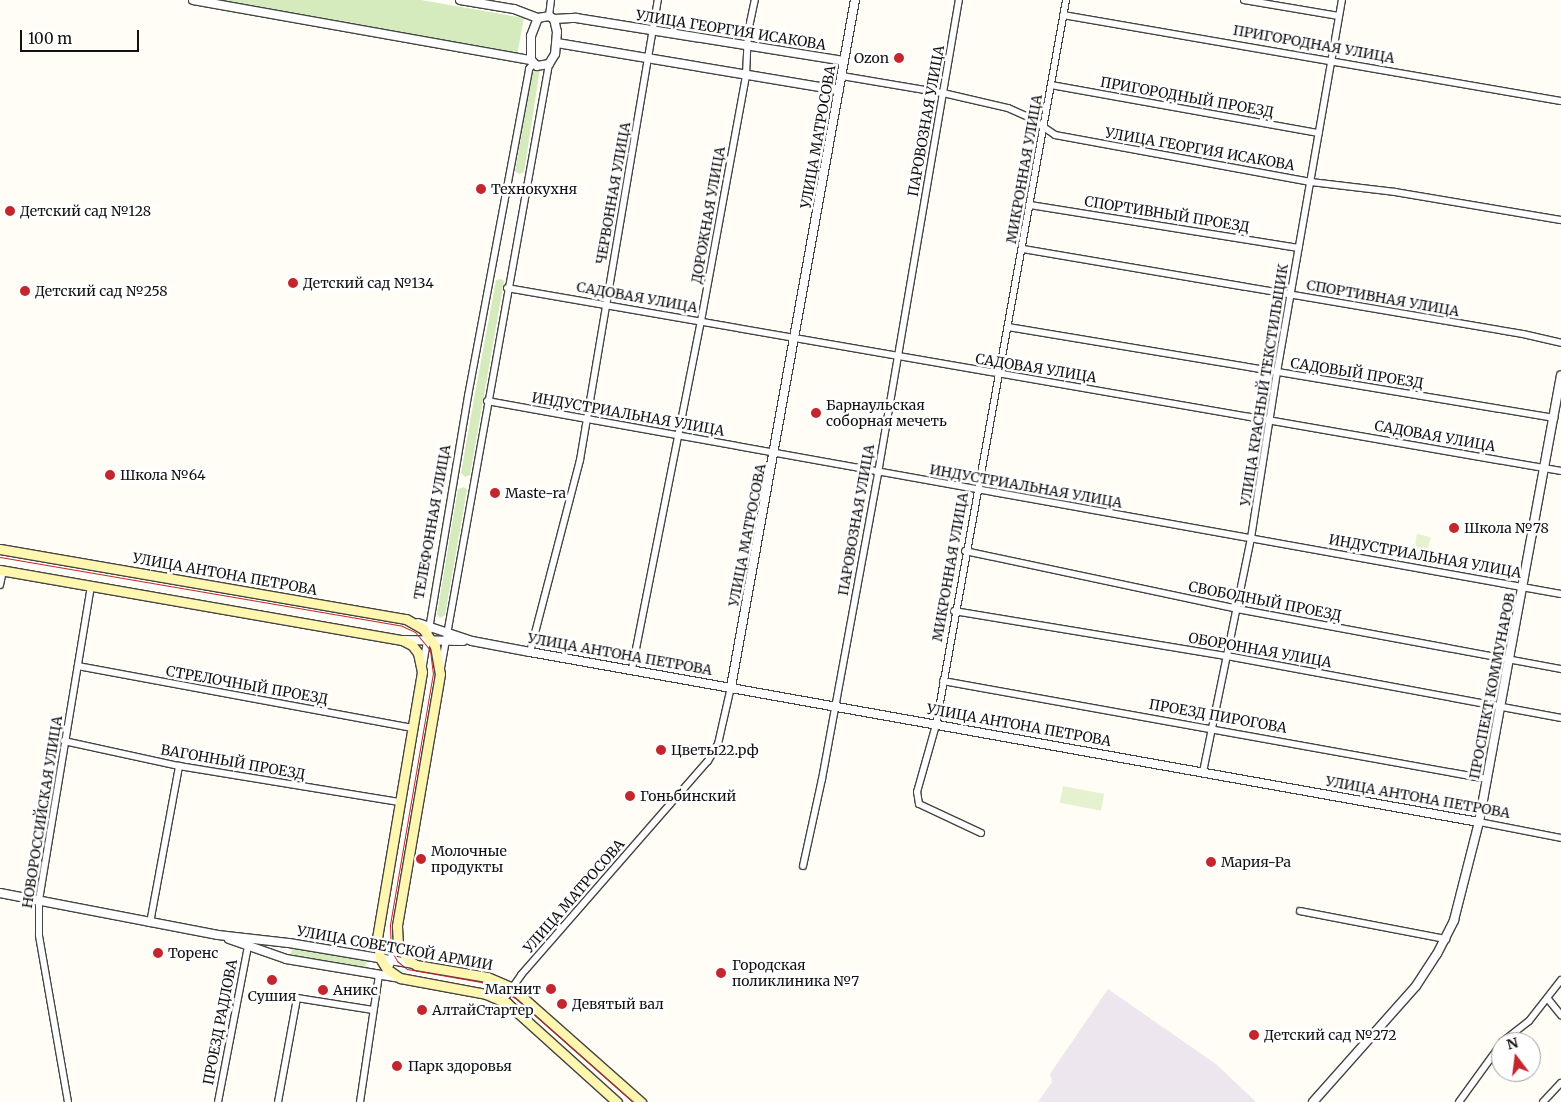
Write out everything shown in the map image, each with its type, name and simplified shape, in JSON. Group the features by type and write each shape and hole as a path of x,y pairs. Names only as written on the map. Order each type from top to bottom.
{"main road":[{"name":"УЛИЦА АНТОНА ПЕТРОВА","path":"0,549 406,619 428,635"},
{"name":"УЛИЦА АНТОНА ПЕТРОВА","path":"1,570 402,640"},
{"path":"416,965 408,960 398,943 397,926 440,674 428,635"},
{"path":"402,640 418,653 422,672"},
{"name":"ТЕЛЕФОННАЯ УЛИЦА","path":"422,672 377,938 383,972 400,978 486,994 503,1001"},
{"name":"УЛИЦА СОВЕТСКОЙ АРМИИ","path":"416,965 487,977 511,986 641,1102"},
{"path":"503,1001 617,1102"}],"street":[{"path":"194,0 532,62 541,67 549,64"},
{"path":"460,0 514,9 538,18 531,36 532,62"},
{"path":"440,674 507,288 549,64 557,43 551,18 552,0"},
{"name":"ЧЕРВОННАЯ УЛИЦА","path":"530,652 580,460 585,420 607,303 658,0"},
{"name":"ДОРОЖНАЯ УЛИЦА","path":"632,669 680,436 746,75 750,45 748,32 755,0"},
{"name":"УЛИЦА МАТРОСОВА","path":"503,1001 511,986 708,761 718,744 731,687 855,0"},
{"name":"ПАРОВОЗНАЯ УЛИЦА","path":"803,866 836,706 878,473 959,0"},
{"name":"МИКРОННАЯ УЛИЦА","path":"981,834 919,804 917,792 936,725 954,611 1023,248 1066,0"},
{"path":"1244,0 1339,16"},
{"name":"УЛИЦА КРАСНЫЙ ТЕКСТИЛЬЩИК","path":"1203,772 1251,538 1276,372 1342,0"},
{"name":"ПРИГОРОДНАЯ УЛИЦА","path":"1063,15 1332,59 1561,101"},
{"name":"УЛИЦА ГЕОРГИЯ ИСАКОВА","path":"538,18 576,18 844,61"},
{"path":"557,43 649,60 839,90"},
{"name":"ТЕЛЕФОННАЯ УЛИЦА","path":"422,672 532,62"},
{"name":"УЛИЦА ГЕОРГИЯ ИСАКОВА","path":"842,76 943,93 1008,108 1055,135 1311,182 1395,192 1561,220"},
{"name":"ПРИГОРОДНЫЙ ПРОЕЗД","path":"1051,85 1319,133"},
{"name":"СПОРТИВНЫЙ ПРОЕЗД","path":"1030,204 1299,248"},
{"name":"СПОРТИВНАЯ УЛИЦА","path":"1023,248 1523,334 1561,343"},
{"name":"САДОВАЯ УЛИЦА","path":"507,288 607,303 897,358 1561,471"},
{"name":"САДОВЫЙ ПРОЕЗД","path":"1008,327 1554,418"},
{"name":"ПРОСПЕКТ КОММУНАРОВ","path":"1313,1102 1416,986 1446,939 1464,885 1479,822 1561,375"},
{"name":"ИНДУСТРИАЛЬНАЯ УЛИЦА","path":"487,401 878,473 977,489 1561,594"},
{"name":"СВОБОДНЫЙ ПРОЕЗД","path":"965,552 1237,609 1561,669"},
{"path":"0,585 1,570"},
{"name":"НОВОРОССИЙСКАЯ УЛИЦА","path":"68,1102 39,935 38,900 91,586"},
{"name":"ОБОРОННАЯ УЛИЦА","path":"954,611 1228,656 1561,718"},
{"name":"УЛИЦА АНТОНА ПЕТРОВА","path":"428,635 446,637"},
{"name":"УЛИЦА АНТОНА ПЕТРОВА","path":"402,640 428,635 472,641 1561,838"},
{"name":"СТРЕЛОЧНЫЙ ПРОЕЗД","path":"78,666 412,728"},
{"name":"ПРОЕЗД ПИРОГОВА","path":"943,681 1212,727 1487,779"},
{"name":"ВАГОННЫЙ ПРОЕЗД","path":"64,741 179,766 399,802"},
{"path":"150,922 179,766"},
{"name":"УЛИЦА СОВЕТСКОЙ АРМИИ","path":"0,894 218,935 289,943 416,965"},
{"path":"1300,912 1446,939"},
{"name":"УЛИЦА СОВЕТСКОЙ АРМИИ","path":"218,935 286,959 383,972"},
{"path":"360,1102 373,1010 383,972 392,960 398,943"},
{"name":"ПРОЕЗД РАДЛОВА","path":"218,1102 248,946"},
{"path":"1516,1032 1529,1021 1561,980"},
{"path":"278,1102 297,998 373,1010"},
{"path":"1548,999 1561,1015"},
{"path":"1458,1102 1491,1058"},
{"path":"1543,1102 1561,1083"}],"shaded area":[{"path":"1108,989 1216,1064 1256,1102 1038,1102 1052,1082 1050,1074"}],"green space":[{"path":"206,0 421,0 524,18 517,55"},
{"path":"540,69 524,172 519,174 515,171 533,70"},
{"path":"501,279 504,281 470,475 465,477 461,473 474,399 496,280"},
{"path":"464,487 467,490 445,615 440,618 437,614 458,489"},
{"path":"1417,534 1431,537 1425,561 1412,558"},
{"path":"1063,786 1104,794 1101,811 1060,803"},
{"path":"292,948 367,961 366,967 291,955"}],"tram line":[{"path":"0,557 402,626 415,632 430,650 433,673 390,925 391,950 397,961 407,969 481,982 516,998 633,1102"}],"place":[{"name":"Ozon","path":"899,58"},
{"name":"Технокухня","path":"481,189"},
{"name":"Детский сад №128","path":"10,211"},
{"name":"Детский сад №134","path":"293,283"},
{"name":"Детский сад №258","path":"25,291"},
{"name":"Барнаульская соборная мечеть","path":"816,413"},
{"name":"Школа №64","path":"110,475"},
{"name":"Maste-ra","path":"495,493"},
{"name":"Школа №78","path":"1454,528"},
{"name":"Цветы22.рф","path":"661,750"},
{"name":"Гоньбинский","path":"630,796"},
{"name":"Молочные продукты","path":"421,859"},
{"name":"Мария-Ра","path":"1211,862"},
{"name":"Торенс","path":"158,953"},
{"name":"Городская поликлиника №7","path":"721,973"},
{"name":"Сушия","path":"272,980"},
{"name":"Магнит","path":"551,989"},
{"name":"Аникс","path":"323,990"},
{"name":"Девятый вал","path":"562,1004"},
{"name":"АлтайСтартер","path":"422,1010"},
{"name":"Детский сад №272","path":"1254,1035"},
{"name":"Парк здоровья","path":"397,1066"}]}
